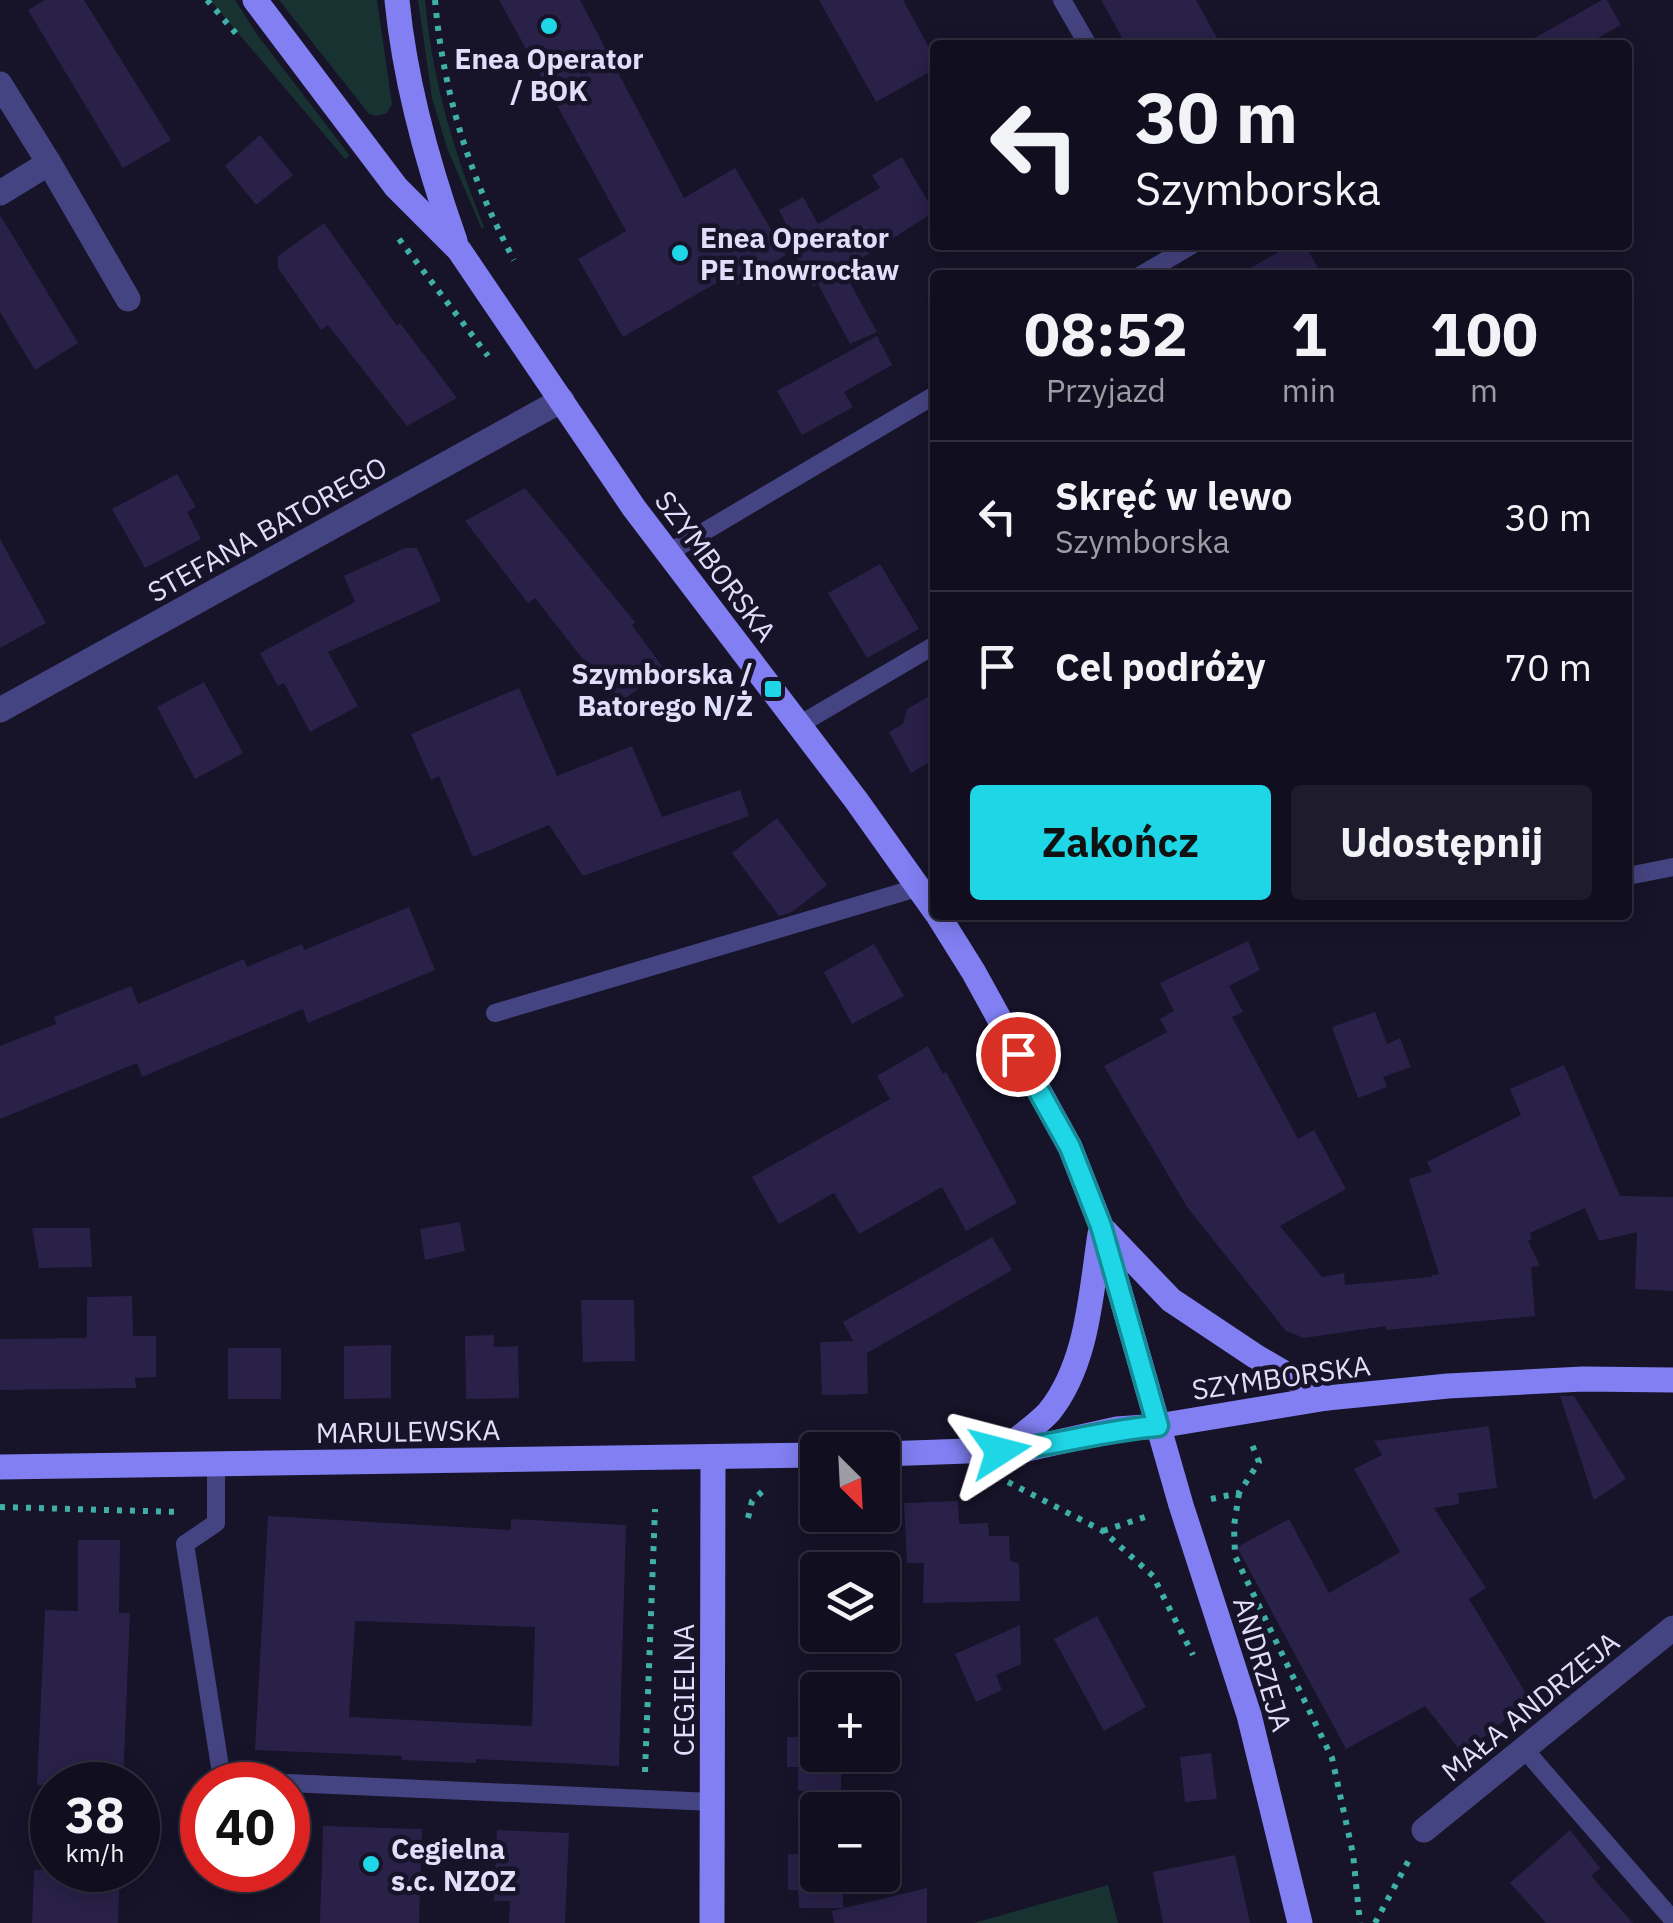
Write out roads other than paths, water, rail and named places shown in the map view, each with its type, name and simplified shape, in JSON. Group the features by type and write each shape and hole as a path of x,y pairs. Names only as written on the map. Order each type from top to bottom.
{"street":[{"name":"SZYMBORSKA","path":"255,0 396,187 458,250 668,553 930,903"},
{"name":"SZYMBORSKA","path":"396,0 402,48 423,142 458,250"},
{"path":"0,84 128,300"},
{"path":"0,193 49,163"},
{"name":"STEFANA BATOREGO","path":"0,710 562,400"},
{"name":"SZYMBORSKA","path":"940,920 1070,1147 1101,1226 1158,1426 1327,1398 1448,1386 1673,1380"},
{"path":"1101,1226 1171,1300 1327,1398"},
{"path":"1000,1451 1050,1410 1073,1369 1084,1330 1101,1226"},
{"path":"900,1454 1027,1449 1116,1428 1158,1426"},
{"name":"ANDRZEJA","path":"1158,1426 1249,1715 1300,1923"},
{"name":"MARULEWSKA","path":"0,1466 800,1456"},
{"name":"CEGIELNA","path":"712,1923 713,1458"},
{"name":"MAŁA ANDRZEJA","path":"1424,1830 1673,1628"}],"lane":[{"path":"1062,0 1085,40"},
{"path":"1150,270 1184,250"},
{"path":"668,553 930,398"},
{"path":"800,725 930,648"},
{"path":"1632,875 1673,867"},
{"path":"495,1013 920,887"},
{"path":"216,1464 216,1523 185,1544 222,1780 712,1802"},
{"path":"1525,1750 1673,1920"}],"place":[{"name":"Enea Operator / BOK","path":"549,26"},
{"name":"Enea Operator PE Inowrocław","path":"680,253"},
{"name":"Szymborska / Batorego N/Ż","path":"773,689"},
{"name":"Cegielna s.c. NZOZ","path":"371,1864"}]}
